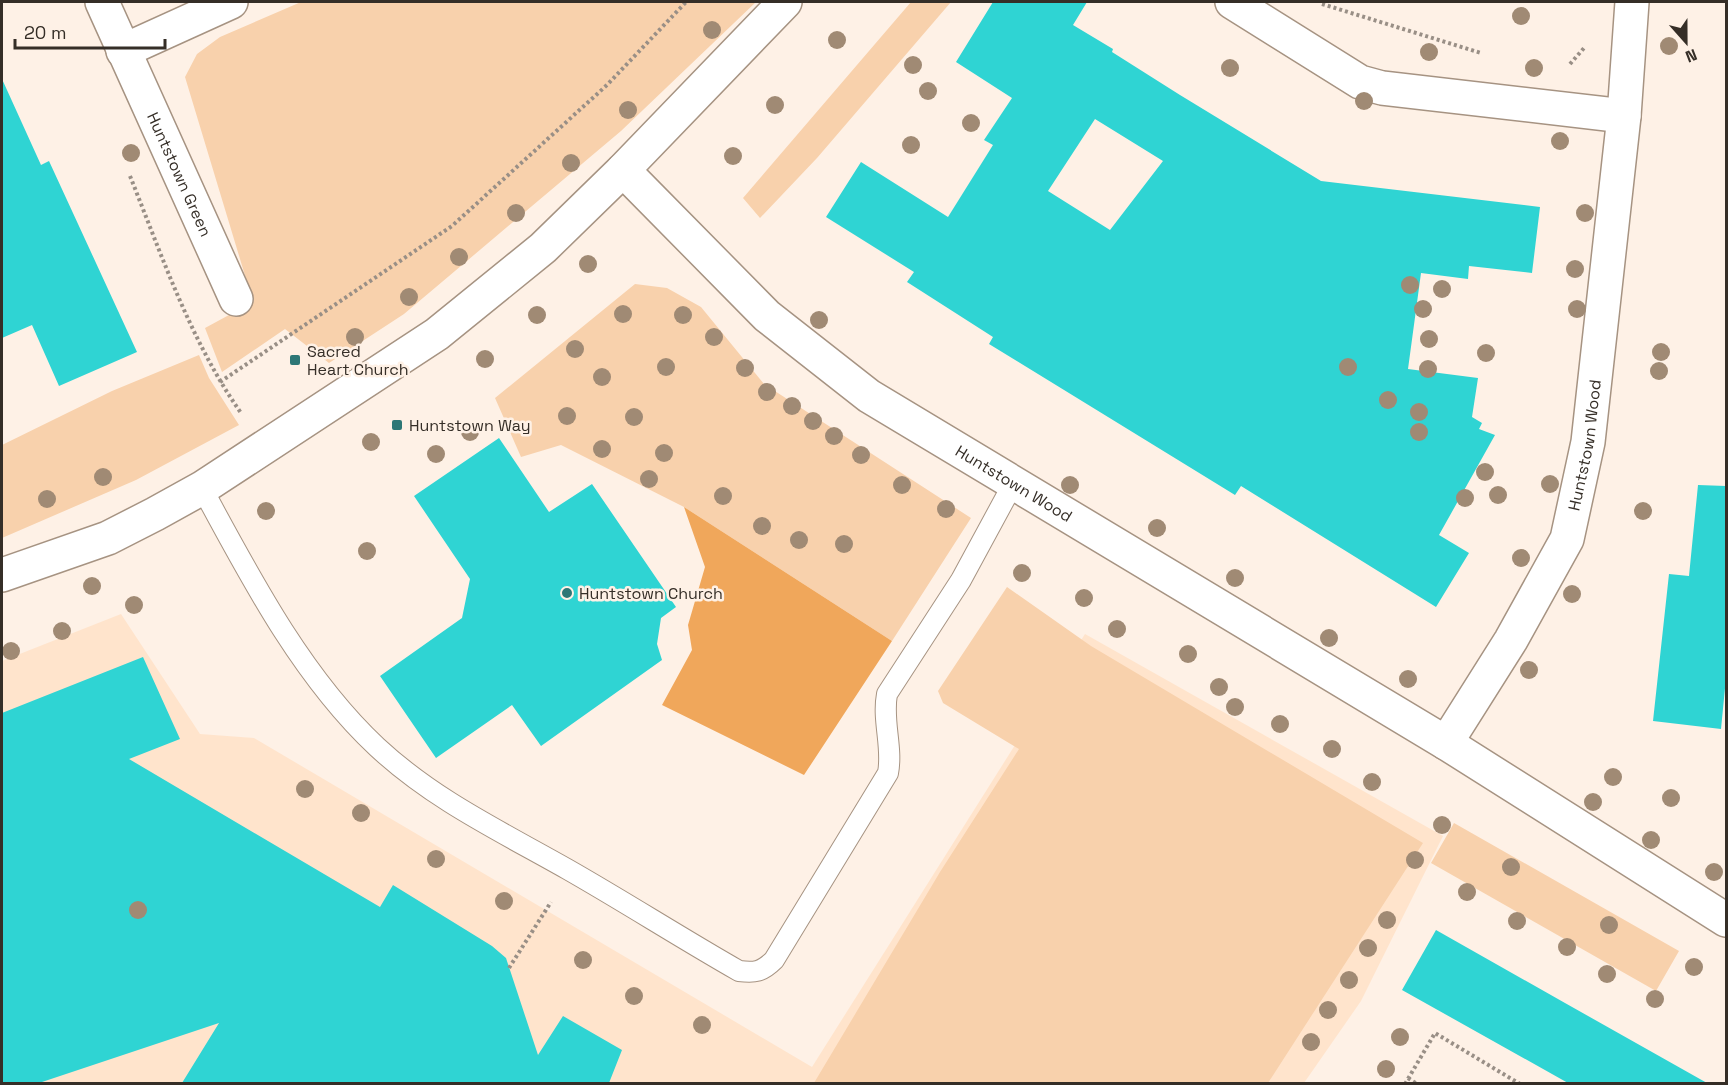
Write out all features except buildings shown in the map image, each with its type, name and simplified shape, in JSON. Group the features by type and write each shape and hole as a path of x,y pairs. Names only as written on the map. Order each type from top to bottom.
{"street":[{"name":"Huntstown Green","path":"102,2 236,299"},
{"path":"123,51 231,2"},
{"path":"2,575 108,538 202,488 437,333 543,248 623,170 785,2"},
{"path":"1232,2 1360,82 1382,88 1624,116"},
{"name":"Huntstown Wood","path":"1446,743 1511,640 1567,539 1588,442 1624,116 1632,2"},
{"name":"Huntstown Wood","path":"623,170 776,322 869,396 1446,743 1726,920"}],"lane":[{"path":"202,488 269,608 344,711 376,746 435,795 570,871 739,972 763,971 774,960 888,774 891,760 884,710 887,694 961,580 1013,484"}],"path":[{"path":"220,382 452,226 607,85 686,2"},
{"path":"1316,2 1490,56"},
{"path":"1563,67 1573,63 1587,44"},
{"path":"509,968 570,871"},
{"path":"1405,1083 1435,1033 1520,1083"},
{"path":"1408,1078 1416,1083"}],"shaded area":[{"path":"301,2 756,2 621,131 404,314 329,363 285,329 222,372 205,328 253,302 185,77 197,54 220,37"},
{"path":"911,2 951,2 817,158 760,218 743,198"},
{"path":"635,284 667,288 701,307 764,384 971,518 892,641 684,507 561,445 521,457 495,398"},
{"path":"199,355 209,378 239,425 136,480 2,538 2,445 112,391"},
{"path":"684,507 892,641 804,775 662,705 692,650 688,625 705,567"},
{"path":"1007,587 1091,646 1423,843 1268,1083 814,1083 940,872 1019,749 943,703 938,691"},
{"path":"121,614 200,734 254,738 812,1067 1085,634 1443,836 1361,1001 1304,1083 2,1083 2,661"},
{"path":"1454,823 1679,951 1656,991 1431,863"}],"place":[{"name":"Sacred Heart Church","path":"295,360"},
{"name":"Huntstown Way","path":"397,425"},
{"name":"Huntstown Church","path":"567,593"}]}
